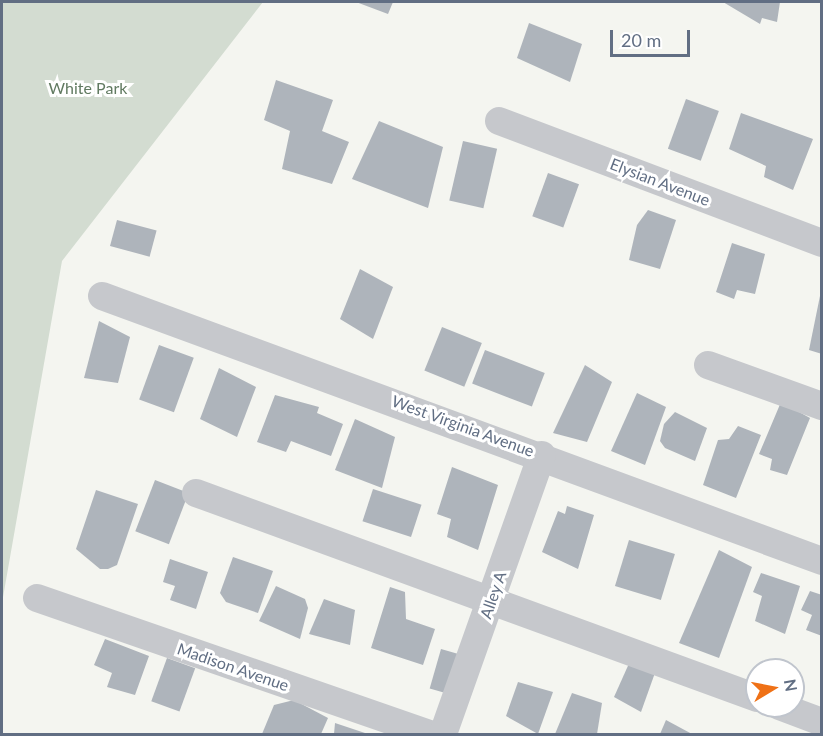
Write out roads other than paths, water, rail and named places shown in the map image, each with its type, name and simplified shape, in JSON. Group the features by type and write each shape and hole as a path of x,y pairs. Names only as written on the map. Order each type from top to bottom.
{"street":[{"name":"Elysian Avenue","path":"499,121 822,243"},
{"name":"West Virginia Avenue","path":"102,296 542,455 822,561"},
{"path":"708,365 822,406"},
{"name":"Alley A","path":"443,735 542,455"},
{"path":"196,493 745,694"},
{"name":"Madison Avenue","path":"38,598 430,735"},
{"path":"805,716 822,722"}],"park label":[{"name":"White Park","path":"88,88"}]}
